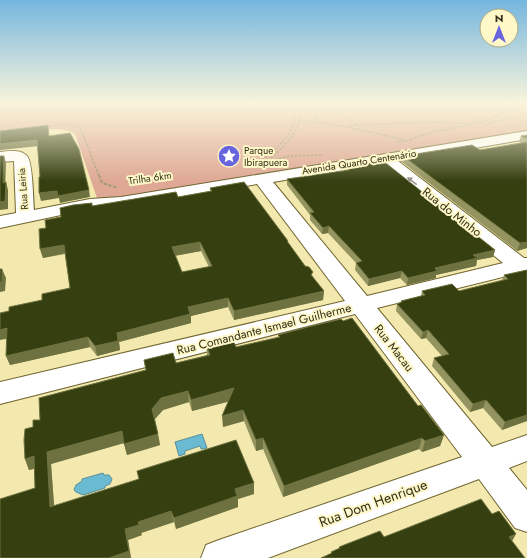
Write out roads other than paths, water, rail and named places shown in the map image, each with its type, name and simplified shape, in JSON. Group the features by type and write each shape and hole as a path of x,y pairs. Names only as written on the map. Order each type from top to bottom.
{"street":[{"name":"Avenida Quarto Centenário","path":"0,222 104,207 122,195 234,183 257,168 384,158 527,135"},
{"name":"Rua Leiria","path":"0,157 13,155 21,158 31,217"},
{"name":"Rua do Minho","path":"384,158 523,265"},
{"name":"Rua Macau","path":"257,168 360,305 527,516"},
{"name":"Rua Comandante Ismael Guilherme","path":"0,394 523,265"},
{"name":"Rua Dom Henrique","path":"219,558 527,448"}],"water":[{"path":"202,434 207,448 201,449 200,446 185,451 185,454 179,456 175,442"},
{"path":"103,473 104,475 109,475 112,479 110,484 105,486 105,488 83,495 74,490 76,485 82,481 82,479"}],"place":[{"name":"Parque Ibirapuera","path":"229,156"}]}
